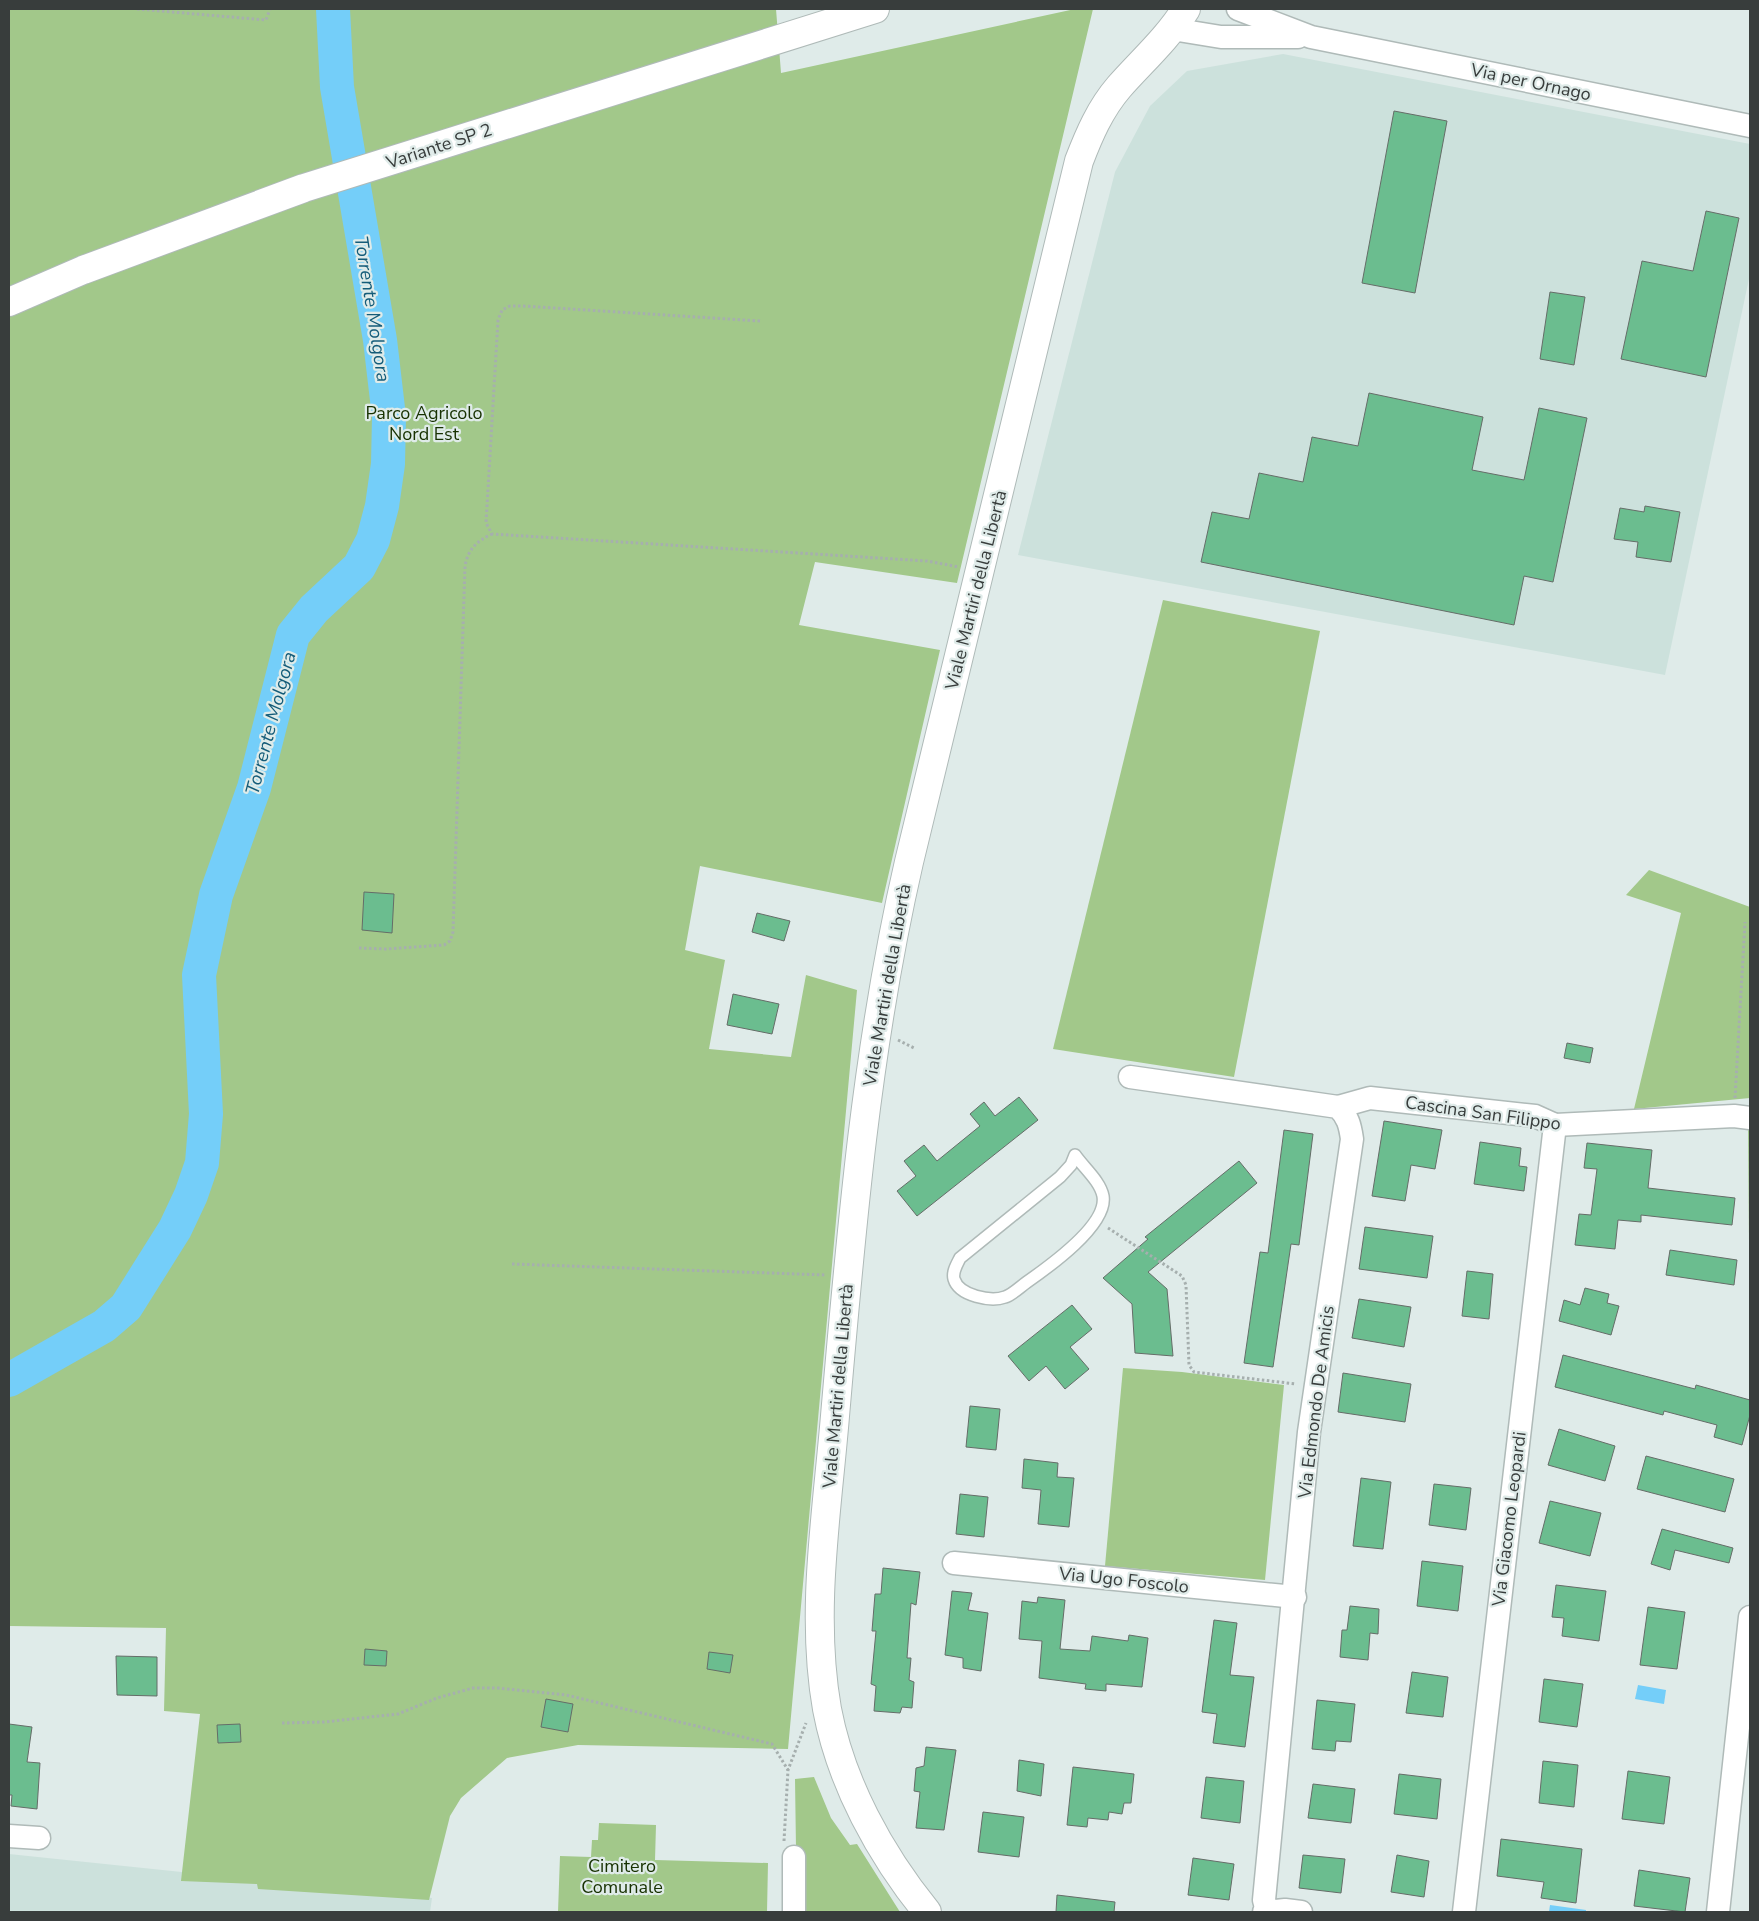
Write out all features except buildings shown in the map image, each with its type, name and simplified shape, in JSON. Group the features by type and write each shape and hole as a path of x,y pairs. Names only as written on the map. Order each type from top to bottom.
{"street":[{"name":"Variante SP 2","path":"9,302 82,270 304,188 876,9"},
{"name":"Via per Ornago","path":"1238,9 1311,37 1750,126"},
{"name":"Via per Ornago","path":"1172,28 1221,37 1311,37"},
{"name":"Viale Martiri della Libertà","path":"927,1912 884,1849 852,1790 834,1739 822,1670 819,1640 821,1575 847,1278 875,1033 890,946 1079,161 1090,133 1106,103 1172,28"},
{"path":"1130,1077 1338,1107"},
{"name":"Cascina San Filippo","path":"1338,1107 1370,1098 1535,1116 1555,1125 1742,1117"},
{"name":"Via Edmondo De Amicis","path":"1265,1911 1264,1900 1309,1432 1352,1139 1346,1114 1338,1107"},
{"name":"Via Giacomo Leopardi","path":"1464,1912 1555,1125"},
{"name":"Via Ugo Foscolo","path":"954,1563 1294,1597"},
{"path":"1718,1912 1750,1617"},
{"path":"9,1836 39,1838"},
{"path":"794,1857 794,1912"},
{"path":"1265,1911 1301,1912"}],"lane":[{"path":"1075,1155 1092,1176 1103,1197 1102,1208 1095,1220 1063,1256 1005,1297 985,1298 974,1295 957,1285 954,1278 956,1265 960,1258 1060,1178 1071,1165 1075,1155"}],"path":[{"path":"137,9 266,20 270,9"},
{"path":"492,534 486,523 498,320 502,310 510,306 523,306 760,322"},
{"path":"359,948 386,949 444,945 450,941 453,932 465,566 467,554 480,540 492,534 927,561 980,571"},
{"path":"1742,1117 1745,922"},
{"path":"1095,1220 1182,1276 1186,1285 1189,1365 1194,1372 1316,1386"},
{"path":"512,1264 809,1272 847,1278"},
{"path":"282,1723 324,1722 398,1714 437,1698 473,1688 498,1688 566,1695 772,1744 788,1770"}],"shaded area":[{"path":"1283,54 1750,144 1750,274 1665,675 1018,555 1115,172 1150,106 1187,71"},
{"path":"9,1854 432,1898 430,1912 9,1912"}],"green space":[{"name":"Parco Agricolo Nord Est","path":"9,9 776,9 781,73 1075,9 1093,9 957,583 815,562 799,625 940,650 882,903 700,866 685,950 725,960 709,1049 791,1057 806,975 857,990 788,1749 578,1745 507,1758 461,1798 450,1816 429,1900 258,1889 257,1884 181,1881 200,1714 164,1711 166,1628 9,1626"},
{"path":"1163,600 1320,631 1234,1077 1053,1049"},
{"path":"1649,870 1750,907 1750,1098 1634,1109 1681,913 1626,895"},
{"path":"1748,1129 1750,1130 1750,1243 1749,1243"},
{"path":"1123,1368 1182,1372 1284,1385 1265,1580 1105,1566"},
{"path":"814,1777 831,1818 850,1845 857,1844 900,1912 803,1912 803,1849 796,1849 795,1779"},
{"name":"Cimitero Comunale","path":"599,1823 656,1825 655,1860 768,1863 767,1912 558,1912 560,1856 591,1857 592,1840 598,1840"}],"water":[{"path":"1638,1685 1666,1690 1664,1704 1635,1699"},
{"path":"1550,1905 1586,1910 1586,1912 1549,1912"}],"waterway":[{"name":"Torrente Molgora","path":"9,1380 104,1326 126,1307 175,1229 191,1195 202,1163 206,1114 199,975 216,895 254,788 293,635 314,609 359,567 373,540 382,506 388,464 389,417 380,340 337,87 333,9"}]}
